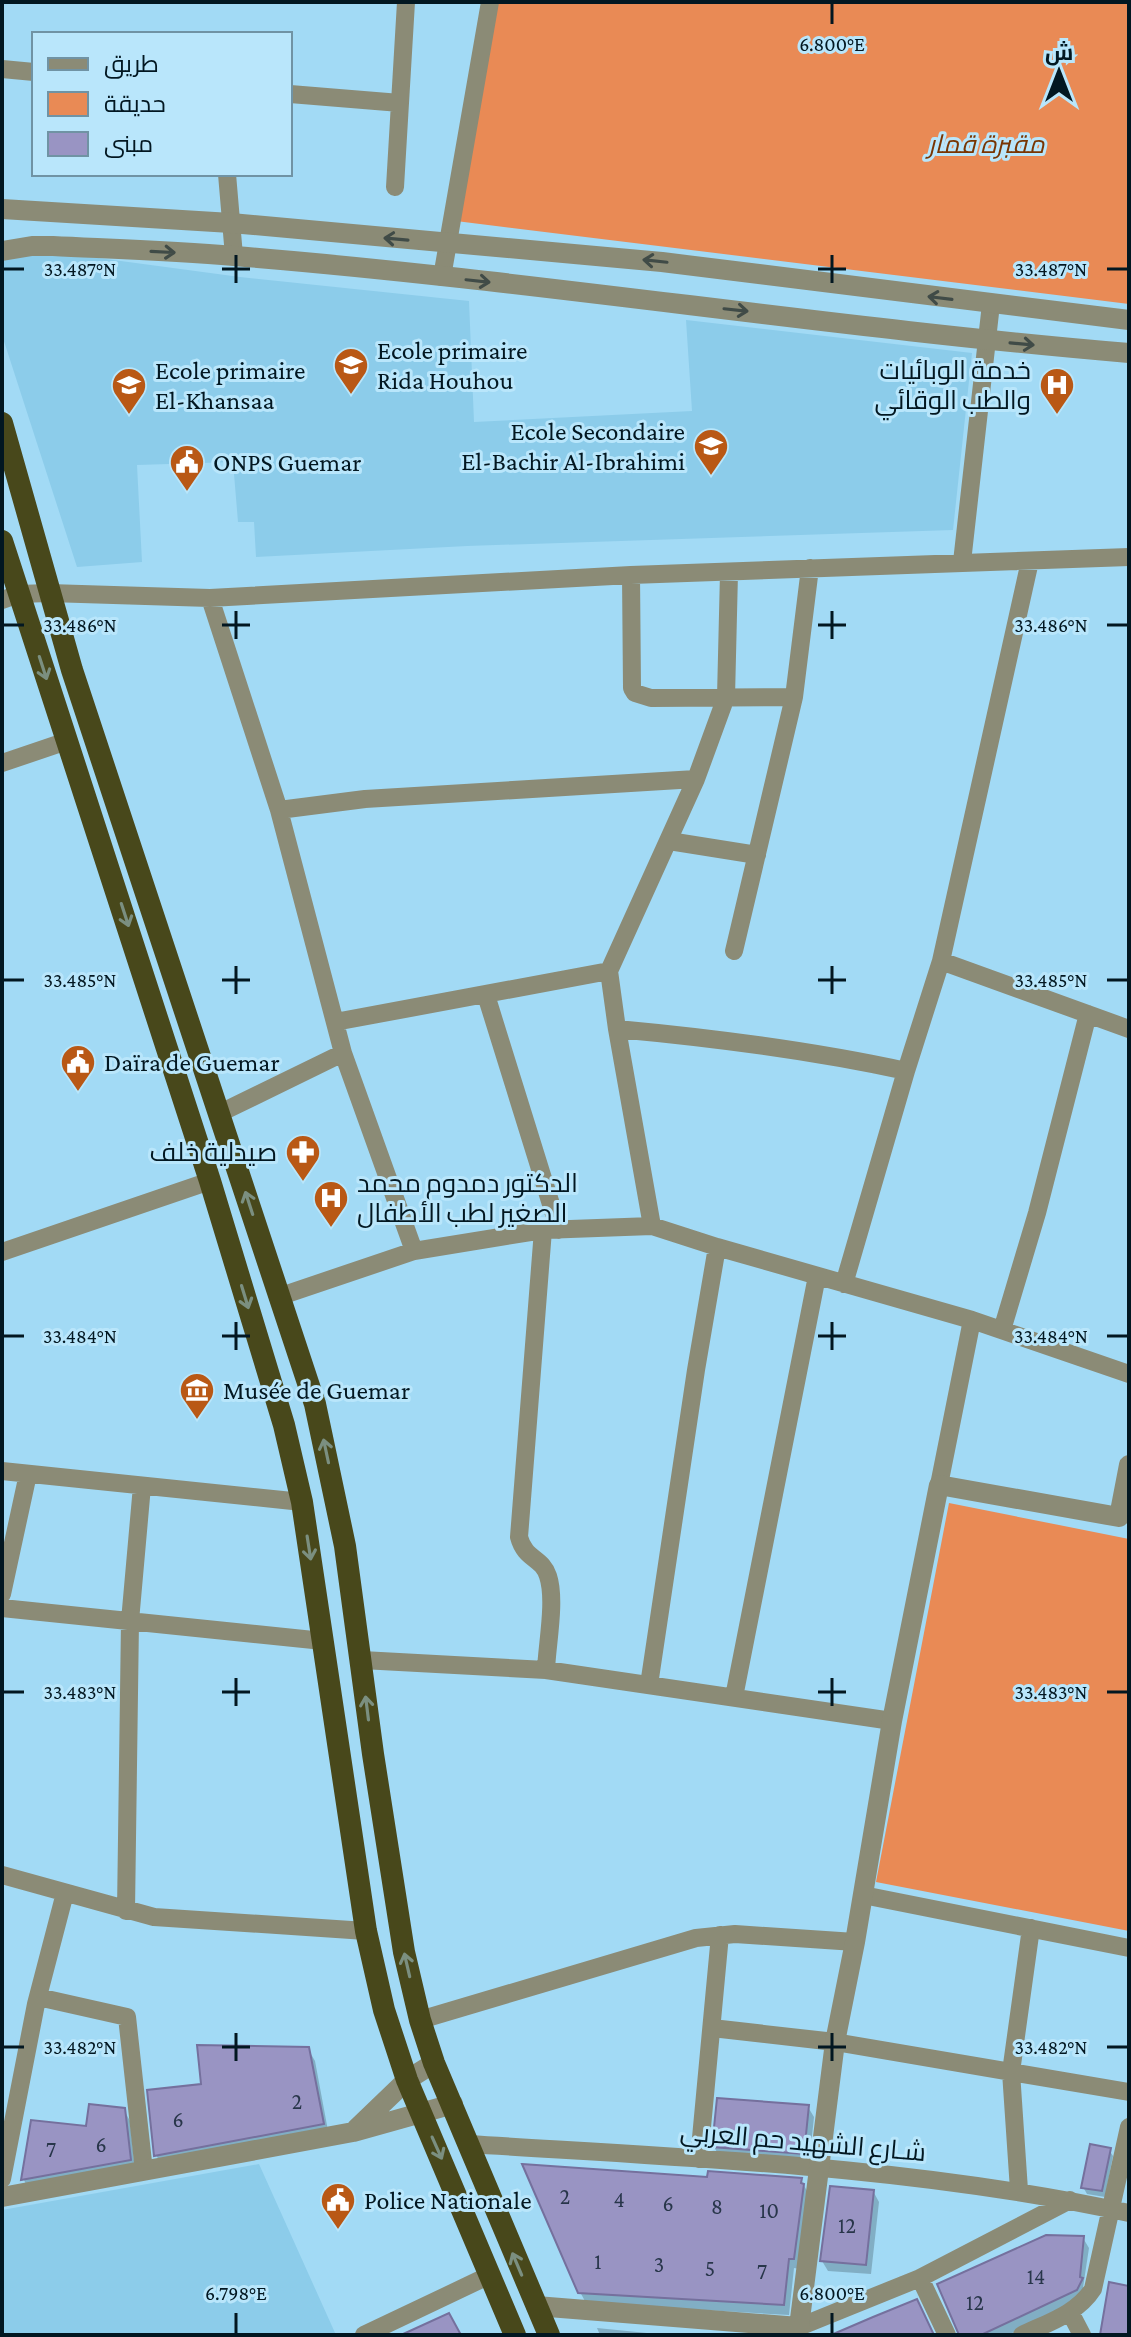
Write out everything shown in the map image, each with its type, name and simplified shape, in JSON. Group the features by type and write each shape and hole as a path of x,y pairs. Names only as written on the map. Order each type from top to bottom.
{"highway":[{"path":"2,423 49,593 315,1404 340,1517 404,1952 420,2020 434,2063 549,2335"},
{"path":"2,541 10,597 67,741 210,1181 284,1425 302,1502 366,1931 384,2010 407,2080 515,2335"},
{"path":"174,1069 203,1062"}],"street":[{"path":"395,187 406,2"},
{"path":"442,277 490,2"},
{"path":"2,69 32,72"},
{"path":"292,94 400,103"},
{"path":"227,176 234,256"},
{"path":"2,209 231,223 662,262 1129,320"},
{"path":"53,246 54,212"},
{"path":"2,251 53,246 234,256 442,277 986,341 1129,353"},
{"path":"795,317 800,281"},
{"path":"962,562 991,304"},
{"path":"10,597 49,593 210,598 631,575 1129,557"},
{"path":"844,1284 941,961 1030,561"},
{"path":"734,951 794,697 810,568"},
{"path":"652,1226 609,971 696,779 726,697 729,573"},
{"path":"631,575 632,688 635,693 651,698 794,697"},
{"path":"210,598 279,810 343,1053 414,1251"},
{"path":"2,763 67,741"},
{"path":"279,810 365,799 696,779"},
{"path":"669,841 757,855"},
{"path":"941,961 1129,1029"},
{"path":"335,1022 609,971"},
{"path":"486,995 551,1230 519,1537 522,1549 542,1565 548,1575 546,1670"},
{"path":"1002,1330 1037,1213 1088,1014"},
{"path":"617,1029 823,1054 906,1071"},
{"path":"220,1113 343,1053"},
{"path":"2,1252 210,1181"},
{"path":"278,1297 414,1251 551,1230 652,1226 972,1320 1129,1374"},
{"path":"649,1685 717,1247"},
{"path":"734,1697 817,1276"},
{"path":"804,2331 817,2168 835,2042 892,1721 972,1320"},
{"path":"939,1485 1124,1518 1129,1465"},
{"path":"2,1471 302,1502"},
{"path":"2,1594 28,1474"},
{"path":"126,1911 130,1621 142,1486"},
{"path":"2,1608 323,1641"},
{"path":"362,1660 546,1670 892,1721"},
{"path":"2,1875 154,1917 366,1931"},
{"path":"2,2179 38,1997 65,1893"},
{"path":"863,1895 1129,1948"},
{"path":"1019,2190 1011,2072 1031,1928"},
{"path":"420,2020 696,1938 720,1935 855,1942"},
{"path":"699,2159 720,1935"},
{"path":"38,1997 127,2017 144,2171"},
{"path":"712,2028 835,2042 1129,2092"},
{"path":"353,2132 407,2080 434,2063"},
{"path":"2,2197 353,2132 453,2104"},
{"path":"1022,2335 1070,2312 1093,2289 1121,2211 1129,2127"},
{"name":"شـارع الشهيد حم العربي","path":"469,2144 817,2168 1019,2190 1121,2211"},
{"path":"536,2306 804,2331 920,2278 1070,2200"},
{"path":"364,2335 488,2276"},
{"path":"920,2278 947,2335"},
{"path":"1070,2312 1082,2335"}],"shaded area":[{"path":"24,248 240,277 469,301 474,422 692,411 686,320 972,353 953,530 467,546 256,557 254,522 238,522 233,462 137,465 142,562 77,567 2,335 2,254"},
{"path":"259,2164 336,2335 2,2335 2,2210"}],"green space":[{"name":"مقبرة قمار","path":"492,2 1129,2 1129,304 456,221"},
{"path":"949,1503 1129,1539 1129,1931 876,1882"}],"building":[{"path":"197,2045 309,2047 324,2124 154,2156 147,2090 201,2084"},
{"path":"717,2098 809,2105 804,2154 712,2147"},
{"path":"89,2104 125,2108 131,2160 21,2180 31,2120 86,2126"},
{"path":"1090,2144 1111,2148 1102,2191 1081,2188"},
{"path":"522,2164 707,2177 708,2171 802,2178 801,2183 804,2184 794,2259 789,2259 784,2305 578,2293"},
{"path":"830,2186 874,2190 866,2265 820,2261"},
{"path":"1046,2235 1084,2236 1080,2277 1083,2278 1077,2290 981,2335 959,2335 937,2284"},
{"path":"1109,2282 1129,2286 1129,2335 1100,2335"},
{"path":"917,2299 934,2335 831,2335 873,2317"},
{"path":"449,2313 461,2335 401,2335"}],"place":[{"name":"Ecole primaire Rida Houhou","path":"351,396"},
{"name":"Ecole primaire El-Khansaa","path":"129,416"},
{"name":"خدمة الوبائيات والطب الوقائي","path":"1057,416"},
{"name":"Ecole Secondaire El-Bachir Al-Ibrahimi","path":"711,477"},
{"name":"ONPS Guemar","path":"187,493"},
{"name":"Daïra de Guemar","path":"78,1093"},
{"name":"صيدلية خلف","path":"303,1183"},
{"name":"الدكتور دمدوم محمد الصغير لطب الأطفال","path":"331,1229"},
{"name":"Musée de Guemar","path":"197,1421"},
{"name":"Police Nationale","path":"338,2231"}]}
